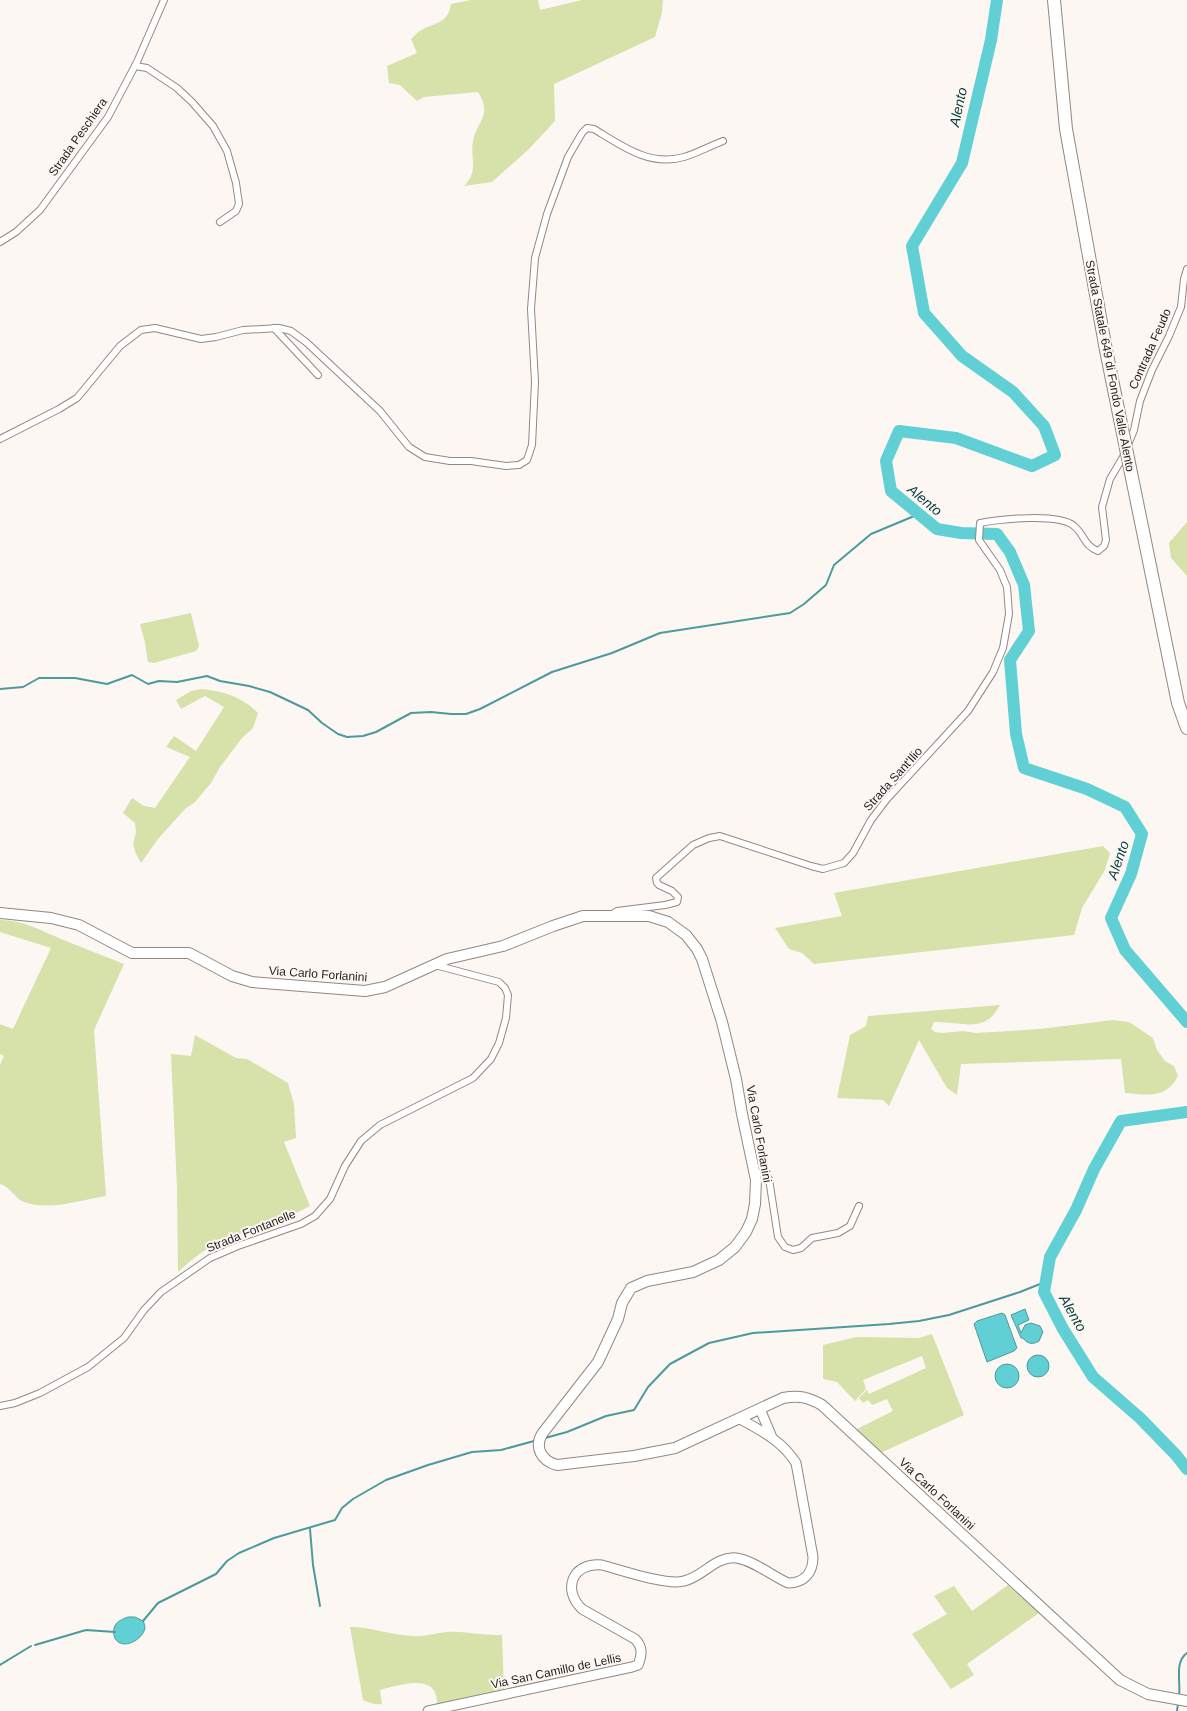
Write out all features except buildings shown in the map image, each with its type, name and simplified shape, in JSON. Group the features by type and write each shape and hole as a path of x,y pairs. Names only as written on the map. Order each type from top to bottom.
{"highway":[{"name":"Strada Statale 649 di Fondo Valle Alento","path":"1054,0 1066,129 1106,350 1178,703 1187,728"}],"main road":[{"name":"Via Carlo Forlanini","path":"0,913 51,918 79,925 132,953 189,953 232,976 252,982 365,991 385,987 447,959 503,946 582,916 644,915 659,918 681,930 697,949 722,1022 736,1079 756,1180 754,1212 746,1232 735,1246 719,1260 693,1272 647,1282 631,1288 622,1303 618,1319 598,1362 579,1389 542,1434 539,1449 544,1458 557,1465 634,1456 675,1448 783,1398 796,1395 807,1397 822,1405 1112,1673 1129,1685 1148,1694 1186,1701"},
{"name":"Via San Camillo de Lellis","path":"760,1409 771,1435"},
{"name":"Via San Camillo de Lellis","path":"428,1711 623,1669 638,1664 642,1653 641,1647 635,1639 582,1609 576,1603 572,1594 572,1582 578,1571 586,1566 602,1565 671,1582 685,1581 719,1561 736,1558 788,1583 796,1583 804,1579 811,1570 812,1557 796,1462 788,1450 771,1435 740,1418"}],"street":[{"name":"Strada Peschiera","path":"0,242 22,228 40,210 108,117 135,66 164,0"},
{"path":"135,66 147,68 177,88 213,126 227,151 236,183 239,204 236,211 220,222"},
{"path":"0,439 59,410 77,398 120,346 141,330 155,328 201,339 243,330 274,328 291,331 306,342 380,411 409,447 425,457 506,466 519,465 527,460 532,445 535,382 531,309 535,258 547,214 568,156 582,133 587,128 594,129 638,154 658,160 685,157 723,140"},
{"name":"Contrada Feudo","path":"979,540 980,523 1002,519 1053,519 1072,524 1080,532 1088,546 1099,550 1106,540 1102,508 1110,479 1123,457 1134,430 1140,401 1181,305 1187,269"},
{"path":"1181,305 1187,311"},
{"path":"274,328 318,375"},
{"name":"Strada Sant'Ilio","path":"611,915 617,911 677,902 678,897 675,893 659,885 656,878 693,845 709,838 720,836 734,839 763,851 823,869 844,863 853,853 870,820 968,711 993,672 1003,648 1009,614 1008,587 1000,570 979,540"},
{"name":"Strada Fontanelle","path":"0,1406 15,1403 40,1393 88,1367 124,1338 144,1310 162,1292 210,1258 301,1224 315,1216 330,1199 345,1166 361,1140 380,1125 473,1078 491,1059 499,1043 506,1018 508,995 505,988 499,982 434,965"},
{"path":"754,1172 763,1174 769,1179 778,1237 785,1247 793,1250 801,1248 812,1238 838,1233 850,1226 860,1206"}],"green space":[{"path":"471,0 538,0 540,10 582,0 663,0 662,12 655,37 554,84 555,121 528,150 492,182 464,186 473,170 473,141 484,113 482,100 478,92 424,97 417,101 400,85 389,83 387,66 417,53 411,39 425,28 444,19 451,4"},
{"path":"1187,522 1187,576 1171,558 1169,543"},
{"path":"191,613 199,646 196,651 154,663 148,662 140,624"},
{"path":"202,689 218,691 232,696 252,707 258,713 253,728 242,738 220,767 211,783 158,839 141,863 133,844 136,832 135,823 123,813 132,798 144,806 155,808 190,757 166,747 174,736 196,751 224,707 205,696 181,709 176,700 191,691"},
{"path":"1103,846 1110,853 1105,870 1082,908 1074,935 814,964 802,953 789,949 775,928 842,916 834,893"},
{"path":"0,920 34,927 124,964 94,1030 106,1196 65,1204 34,1204 24,1202 4,1185 0,1184 0,1065 4,1056 0,1054 0,1024 13,1029 51,948 0,932"},
{"path":"1000,1005 994,1014 980,1023 934,1022 931,1029 935,1032 943,1033 963,1031 976,1033 1040,1029 1113,1020 1129,1022 1153,1038 1157,1050 1165,1061 1174,1066 1178,1076 1168,1089 1149,1095 1125,1093 1121,1059 961,1064 957,1095 947,1088 919,1040 889,1106 883,1100 837,1098 850,1035 866,1026 868,1016"},
{"path":"195,1035 236,1058 247,1059 288,1083 294,1104 296,1138 284,1142 310,1206 287,1217 227,1238 196,1256 178,1272 177,1189 171,1054 191,1056"},
{"path":"932,1334 964,1415 878,1454 853,1431 893,1411 887,1399 872,1405 868,1400 863,1403 859,1398 867,1390 869,1394 926,1368 922,1356 863,1380 866,1389 855,1401 837,1382 823,1379 823,1345 856,1337 919,1338"},
{"path":"1008,1585 1039,1613 967,1664 974,1675 951,1689 912,1634 947,1614 934,1596 954,1586 972,1611"},
{"path":"350,1627 412,1636 443,1632 502,1635 504,1690 436,1707 437,1698 432,1689 420,1683 411,1683 380,1690 382,1704 363,1700"}],"water":[{"path":"1025,1309 1029,1320 1018,1325 1021,1333 1025,1325 1031,1323 1040,1326 1043,1332 1039,1341 1035,1343 1028,1343 1021,1338 1011,1315"},
{"path":"1002,1313 1005,1315 1017,1348 987,1362 974,1324 977,1321"},
{"path":"1038,1355 1046,1358 1049,1366 1046,1374 1038,1377 1030,1374 1027,1366 1030,1358"},
{"path":"1007,1364 1016,1367 1019,1376 1016,1385 1007,1388 998,1385 995,1376 998,1367"},
{"path":"135,1617 143,1621 145,1628 139,1638 131,1643 124,1644 116,1640 114,1630 120,1620"}],"waterway":[{"name":"Alento","path":"997,0 991,40 962,163 912,246 924,313 962,356 1013,392 1044,426 1055,455 1032,466 956,438 899,431 886,461 891,491 937,529 961,533 997,534 1010,552 1024,585 1029,631 1010,660 1016,734 1024,768 1087,789 1125,807 1142,834 1131,874 1111,918 1125,950 1187,1022"},
{"path":"0,689 23,687 39,678 75,678 107,684 132,675 148,684 159,681 177,682 207,676 220,681 270,692 308,710 338,734 347,737 363,736 376,732 411,713 466,714 480,709 552,672 612,653 660,633 790,613 826,585 834,565 871,534 919,514"},
{"name":"Alento","path":"1187,1112 1121,1121 1094,1169 1076,1210 1050,1257 1044,1292 1063,1329 1093,1377 1140,1418 1187,1469"},
{"path":"545,1438 567,1432 606,1416 634,1410 648,1387 670,1364 709,1343 753,1333 919,1321 949,1315 1045,1282"},
{"path":"143,1621 158,1603 216,1574 227,1561 239,1553 274,1538 335,1520 342,1508 353,1499 386,1480 472,1452 501,1450 534,1441"},
{"path":"310,1529 313,1565 320,1606"},
{"path":"35,1645 86,1630 115,1632"},
{"path":"0,1665 31,1646"},
{"path":"1179,1696 1179,1667 1187,1653"},
{"path":"1177,1711 1178,1703"}]}
